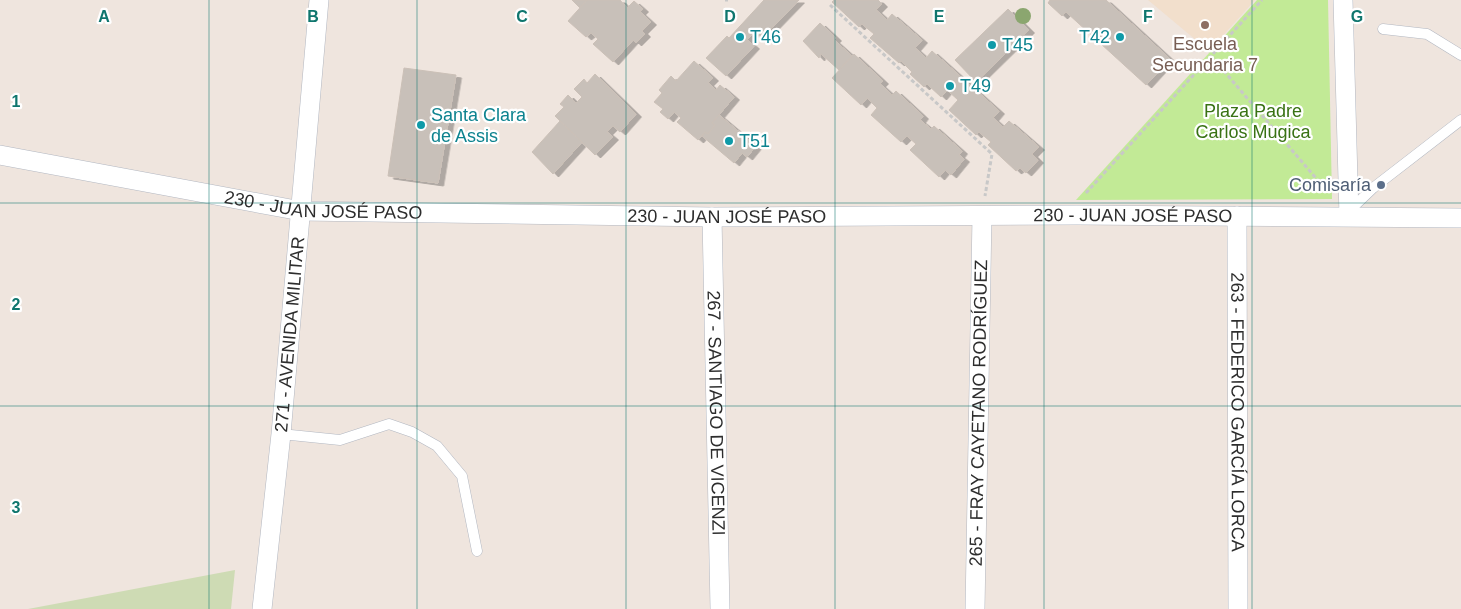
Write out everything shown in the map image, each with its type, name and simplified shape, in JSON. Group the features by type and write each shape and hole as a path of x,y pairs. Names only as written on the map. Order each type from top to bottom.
{"street":[{"name":"271 - AVENIDA MILITAR","path":"262,609 302,211 319,0"},
{"path":"1343,0 1349,213"},
{"name":"230 - JUAN JOSÉ PASO","path":"0,154 302,211 712,216 1237,216 1349,213 1461,218"},
{"name":"267 - SANTIAGO DE VICENZI","path":"712,216 720,609"},
{"name":"265 - FRAY CAYETANO RODRÍGUEZ","path":"975,609 982,216"},
{"name":"263 - FEDERICO GARCÍA LORCA","path":"1237,216 1238,609"}],"lane":[{"path":"1383,29 1427,34 1461,55"},
{"path":"1349,213 1373,188 1461,120"},
{"path":"281,434 340,440 389,424 412,432 437,446 462,476 477,551"}],"path":[{"path":"1077,216 1078,202 1262,0"},
{"path":"830,5 992,154 982,216"},
{"path":"1211,56 1349,213"}],"shaded area":[{"name":"Escuela Secundaria 7","path":"1148,0 1255,0 1209,51"}],"green space":[{"name":"Plaza Padre Carlos Mugica","path":"1257,0 1328,0 1332,199 1076,200"},
{"path":"235,570 231,609 28,609"}],"building":[{"path":"572,0 587,0 580,8"},
{"path":"587,0 620,0 627,8 634,1 643,9 640,12 651,22 642,31 645,34 636,43 633,40 613,62 593,44 598,39 591,33 586,37 568,21"},
{"name":"T46","path":"764,0 799,0 762,38 755,31 747,40 754,46 726,76 706,58 727,36 729,38"},
{"name":"T49","path":"834,0 878,0 882,4 876,10 887,20 892,14 922,40 915,48 926,58 932,51 999,111 993,118 1003,127 1009,121 1039,147 1032,154 1038,160 1026,173 1020,168 1016,171 988,145 991,142 979,132 976,135 949,110 958,100 947,90 941,97 927,84 924,87 910,74 912,72 901,61 899,63 870,38 874,34 862,24 859,27 832,2"},
{"name":"T42","path":"1050,0 1106,0 1170,59 1146,85 1066,12 1062,16 1048,3"},
{"name":"T45","path":"1008,9 1029,30 976,82 955,60"},
{"path":"820,23 836,38 834,40 852,56 839,70 821,54 819,58 803,41"},
{"name":"T49","path":"854,54 883,81 880,84 892,95 896,91 923,116 920,120 931,129 934,126 962,151 959,155 964,159 951,175 945,170 939,177 910,150 916,144 907,136 901,142 871,115 877,108 867,98 861,105 832,78"},
{"path":"694,61 713,78 708,83 716,90 720,85 734,97 712,123 715,125 708,134 705,132 698,140 677,122 681,118 674,112 668,119 660,112 663,109 654,102 662,93 659,90 671,76 676,81"},
{"name":"Santa Clara de Assis","path":"404,68 456,75 438,183 388,176"},
{"path":"595,74 636,114 620,132 613,126 607,132 613,137 595,155 555,116 564,107 560,104 568,95 576,103 582,97 574,89 584,79 587,83"},
{"name":"T51","path":"719,115 756,146 747,157 742,153 734,163 702,136 705,132 708,134 715,125 712,123"},
{"path":"560,121 582,142 553,174 532,152"}],"place":[{"name":"Escuela Secundaria 7","path":"1205,25"},
{"name":"T46","path":"740,37"},
{"name":"T42","path":"1120,37"},
{"name":"T45","path":"992,45"},
{"name":"T49","path":"950,86"},
{"name":"Santa Clara de Assis","path":"421,125"},
{"name":"T51","path":"729,141"},
{"name":"Comisaría","path":"1381,185"}]}
